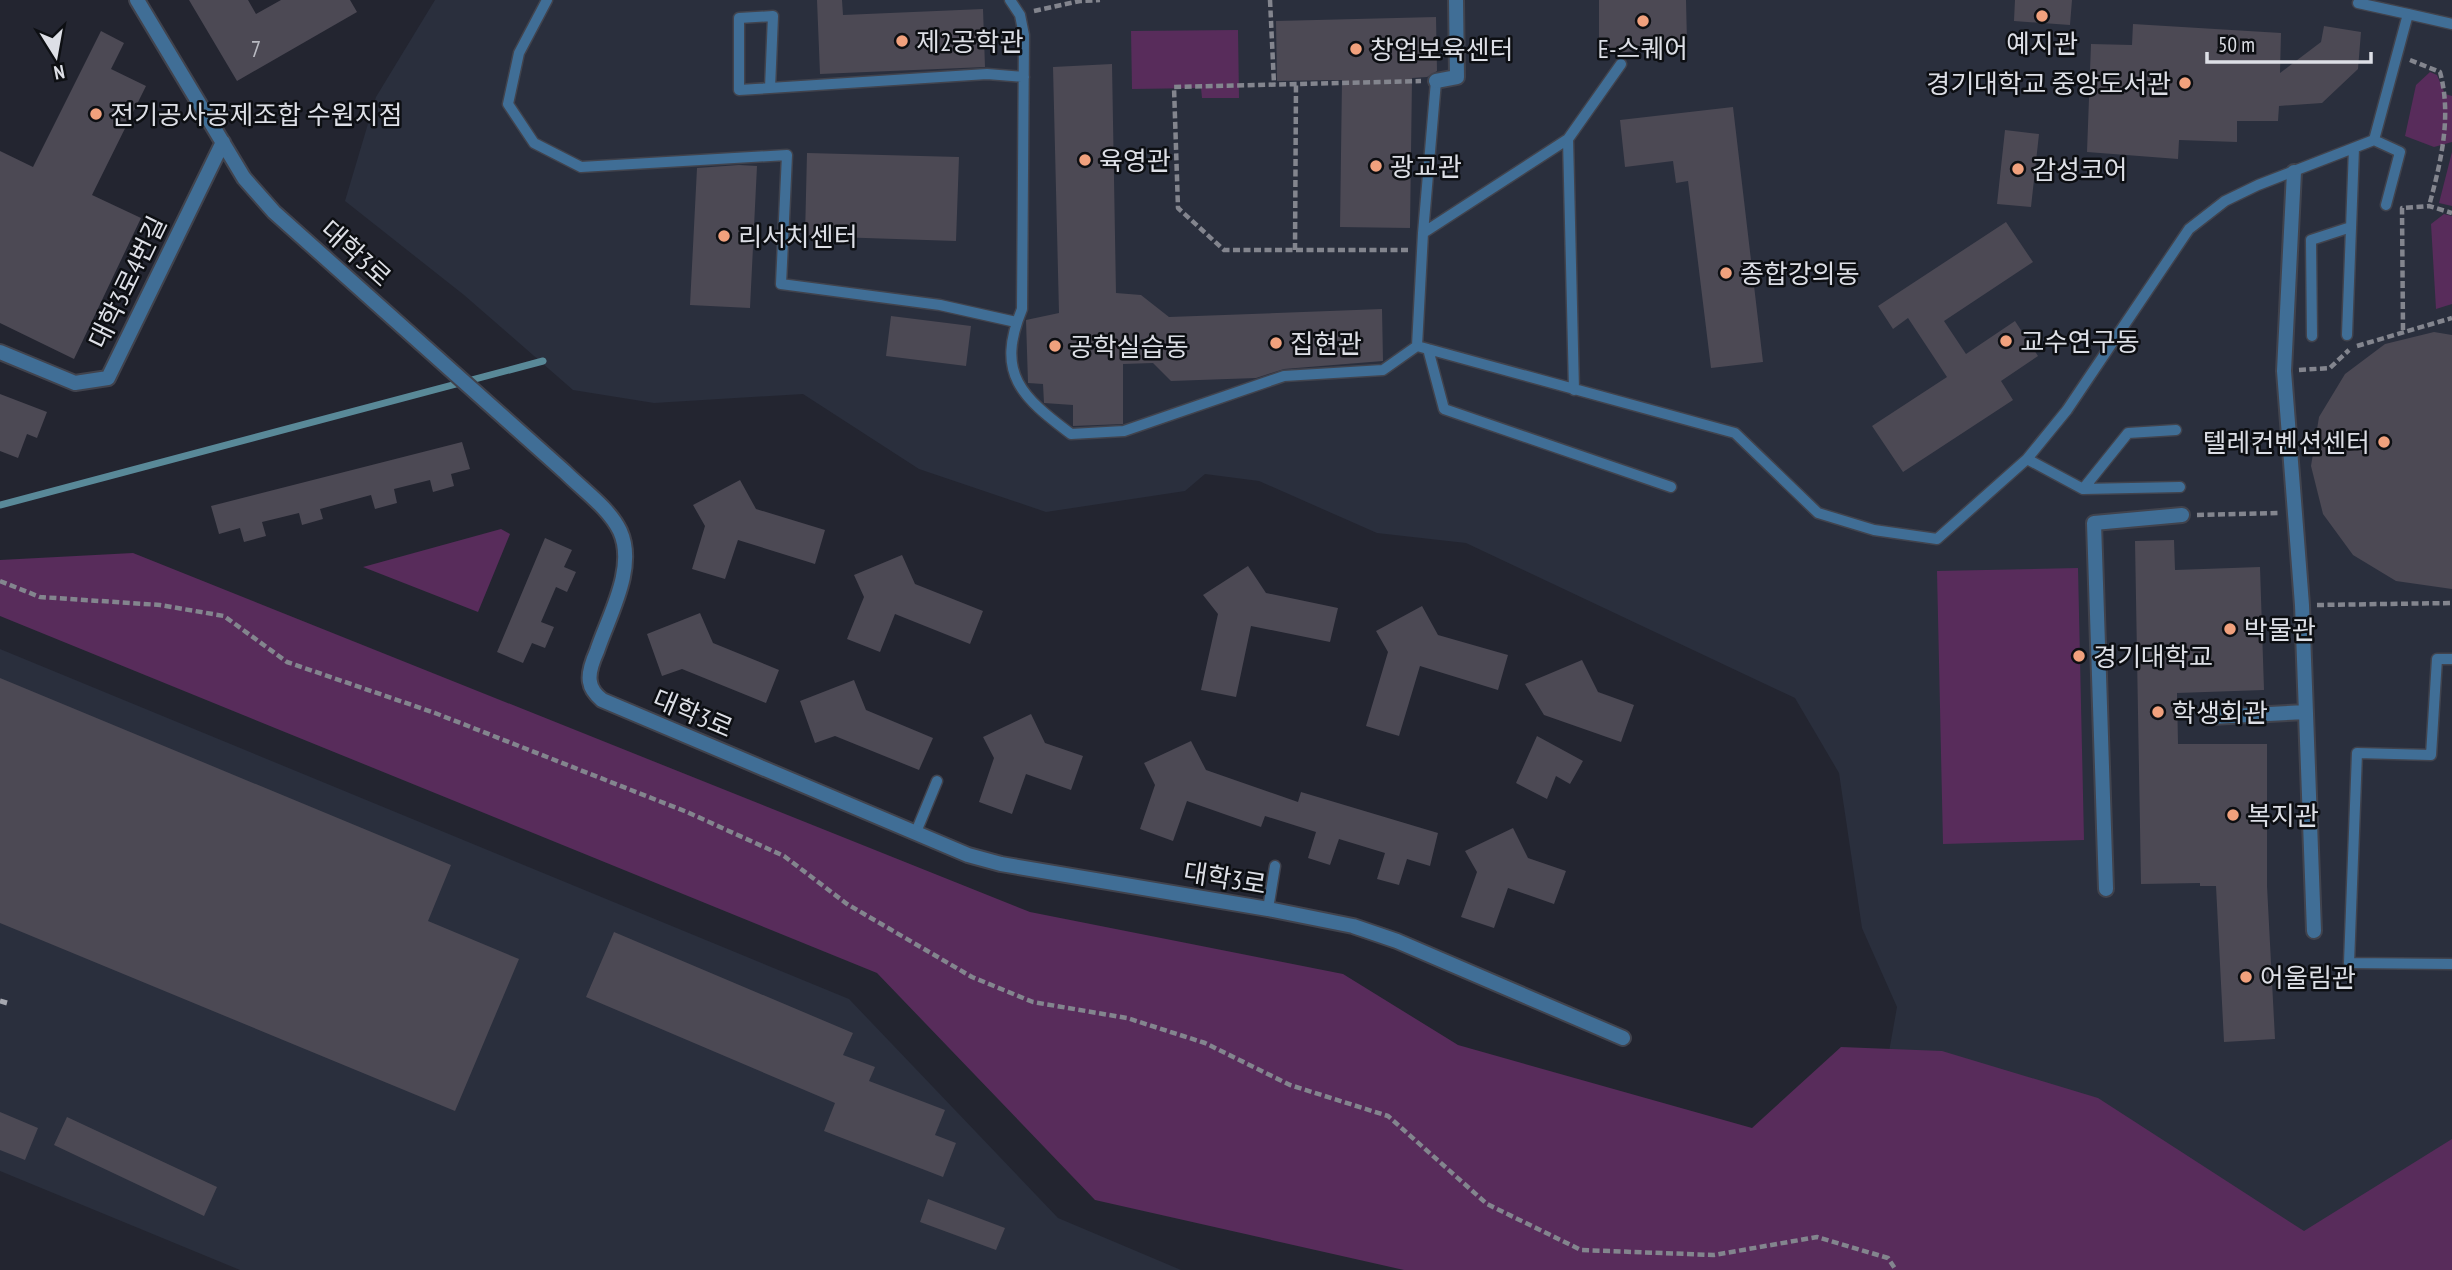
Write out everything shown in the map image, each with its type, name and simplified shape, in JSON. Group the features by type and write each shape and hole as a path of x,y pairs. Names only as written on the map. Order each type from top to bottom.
{"street":[{"name":"대학3로","path":"136,0 244,178 274,212 532,442 607,513 620,532 625,551 623,573 592,664 589,682 593,692 602,700 968,855 1000,864 1353,926 1396,941 1623,1038"},
{"path":"1436,81 1457,77 1456,0"},
{"name":"대학3로4번길","path":"0,352 75,383 108,378 223,142"},
{"path":"2294,172 2284,371 2302,605 2315,932"},
{"path":"2106,889 2094,523 2182,515"},
{"path":"2211,717 2306,712"}],"lane":[{"path":"547,0 519,53 508,104 534,143 581,167 787,155 781,284 940,305 1016,322"},
{"path":"1010,0 1020,15 1024,34 1022,309 1012,333 1014,378 1036,407 1072,434 1124,431 1284,376 1383,370 1423,347 1735,433 1818,513 1874,530 1937,539 2027,459 2067,410 2189,229 2225,201 2374,140 2400,152 2386,205"},
{"path":"2358,3 2452,24"},
{"path":"2374,140 2408,14"},
{"path":"770,88 773,16 738,18 739,90 770,88 987,74 1024,77"},
{"path":"1423,233 1568,139 1621,64"},
{"path":"1436,81 1422,250 1423,347 1444,409 1671,487"},
{"path":"1568,139 1574,390"},
{"path":"2347,335 2354,148"},
{"path":"2312,335 2311,240 2351,227"},
{"path":"2083,489 2128,433 2176,430"},
{"path":"2027,459 2083,489 2180,487"},
{"path":"2452,659 2437,659 2431,755 2357,753 2349,963 2452,964"},
{"path":"916,832 937,781"},
{"path":"1268,909 1275,866"}],"path":[{"path":"1020,15 1080,1 1100,0"},
{"path":"1270,0 1274,85"},
{"path":"2396,54 2440,72 2450,91 2447,142 2429,206"},
{"path":"1422,250 1224,250 1178,208 1174,87 1436,81"},
{"path":"1295,250 1296,84"},
{"path":"2403,330 2402,208 2429,206 2452,213"},
{"path":"2284,371 2330,368 2351,348 2403,330 2452,318"},
{"path":"2182,515 2294,512"},
{"path":"0,581 40,597 160,605 224,616 287,662 435,713 687,812 784,856 847,904 972,977 1033,1002 1127,1018 1205,1043 1290,1084 1388,1116 1487,1204 1581,1250 1714,1255 1817,1237 1888,1258 1896,1270"},
{"path":"2302,605 2452,603"}],"shaded area":[{"name":"경기대학교","path":"435,0 2452,0 2452,1270 1850,1270 1897,1007 1862,928 1839,773 1795,698 1466,543 1377,533 1259,481 1205,474 1185,491 1046,512 919,469 803,394 654,403 573,390 464,295 345,201 376,97"},
{"path":"1238,30 1239,98 1202,98 1201,88 1132,89 1131,31"},
{"path":"2430,72 2437,75 2445,94 2452,96 2452,142 2434,147 2405,136 2416,85"},
{"path":"2452,152 2452,206 2439,203"},
{"path":"2444,214 2452,216 2452,304 2436,309 2431,224"},
{"path":"501,529 510,534 478,612 363,567"},
{"path":"133,553 1030,912 1343,974 1458,1045 1752,1128 1841,1047 1942,1051 2098,1098 2304,1231 2452,1139 2452,1270 1404,1270 1095,1200 877,973 0,616 0,560"},
{"path":"2078,568 2084,840 1943,844 1937,571"},
{"path":"0,649 849,999 1058,1218 1181,1270 240,1270 0,1171"}],"building":[{"path":"189,0 248,0 256,14 281,0 350,0 357,12 237,81"},
{"name":"제2공학관","path":"817,0 842,0 843,15 983,9 985,67 820,74"},
{"name":"E-스퀘어","path":"1599,0 1686,0 1687,43 1599,56"},
{"name":"예지관","path":"2015,0 2072,0 2070,25 2014,21"},
{"path":"1436,17 1437,71 1427,77 1412,78 1410,228 1340,227 1342,80 1277,81 1276,21"},
{"name":"경기대학교 중앙도서관","path":"2133,24 2281,33 2280,73 2321,42 2324,26 2361,32 2358,69 2322,103 2279,106 2278,121 2237,121 2237,142 2179,140 2178,159 2087,152 2091,44 2132,45"},
{"path":"101,31 124,43 111,69 146,86 92,195 141,218 74,359 0,323 0,151 33,167"},
{"path":"1112,64 1116,293 1141,295 1169,317 1382,309 1383,361 1284,369 1256,378 1171,381 1153,363 1123,364 1123,424 1073,426 1073,405 1044,403 1043,384 1028,383 1026,320 1059,313 1053,67"},
{"name":"종합강의동","path":"1733,107 1763,362 1711,368 1688,181 1676,183 1673,161 1625,167 1620,120"},
{"name":"감성코어","path":"2005,130 2039,134 2031,207 1997,204"},
{"path":"807,153 959,157 956,241 805,236"},
{"name":"리서치센터","path":"757,166 750,308 690,305 697,168"},
{"name":"교수연구동","path":"2006,222 2033,262 1944,321 1966,354 2015,321 2038,356 2001,381 2013,400 1903,472 1872,426 1947,377 1908,318 1893,329 1878,306"},
{"path":"891,316 971,326 966,366 886,356"},
{"name":"텔레컨벤션센터","path":"2434,332 2452,335 2452,589 2396,581 2353,555 2323,514 2311,466 2319,417 2345,374 2385,344"},
{"path":"0,394 47,412 37,438 27,434 18,458 0,451"},
{"path":"462,442 470,469 451,474 454,486 433,492 430,480 394,489 397,503 375,509 371,495 320,509 323,519 302,525 299,513 262,522 266,536 244,542 240,528 219,534 211,506"},
{"path":"740,480 756,509 825,530 815,564 738,540 725,579 692,569 705,526 693,505"},
{"path":"545,538 572,550 564,567 576,572 567,592 556,587 541,622 554,627 545,648 532,643 523,663 497,652"},
{"path":"2174,540 2175,570 2260,567 2264,690 2177,693 2178,744 2267,744 2267,886 2275,1039 2224,1042 2216,886 2200,886 2200,883 2141,884 2135,541"},
{"path":"902,555 915,584 983,611 970,644 895,614 880,652 847,639 864,597 854,575"},
{"path":"1248,566 1266,593 1338,608 1330,642 1251,626 1236,697 1201,690 1218,614 1203,595"},
{"path":"1422,606 1438,635 1508,655 1498,690 1420,666 1399,736 1366,726 1388,652 1376,631"},
{"path":"700,613 713,643 779,670 766,703 682,669 662,676 647,634"},
{"path":"1582,660 1598,692 1634,705 1621,742 1544,715 1525,684"},
{"path":"0,678 451,865 428,921 519,959 455,1111 0,923"},
{"path":"854,680 866,710 933,738 919,770 835,736 815,743 800,701"},
{"path":"1031,714 1045,743 1083,756 1071,790 1026,774 1012,814 979,802 994,758 983,737"},
{"path":"1537,736 1583,761 1570,784 1556,776 1547,799 1516,783"},
{"path":"1191,741 1206,770 1298,802 1301,792 1438,833 1430,866 1407,859 1399,885 1377,879 1385,853 1339,839 1330,865 1308,858 1316,832 1265,816 1261,827 1187,801 1173,841 1140,829 1155,785 1144,763"},
{"path":"1513,828 1528,858 1566,871 1554,904 1508,888 1494,928 1461,917 1477,872 1465,851"},
{"path":"614,932 853,1033 843,1055 875,1067 869,1081 945,1110 935,1135 956,1143 943,1177 824,1131 835,1103 586,997"},
{"path":"0,1112 38,1128 25,1160 0,1150"},
{"path":"67,1117 217,1187 204,1216 54,1145"},
{"path":"928,1199 1005,1228 996,1250 920,1222"}],"waterway":[{"path":"0,505 543,361"}],"railway":[{"path":"0,1001 7,1003"}],"place":[{"name":"예지관","path":"2042,16"},
{"name":"E-스퀘어","path":"1643,21"},
{"name":"제2공학관","path":"902,41"},
{"name":"창업보육센터","path":"1356,49"},
{"name":"경기대학교 중앙도서관","path":"2185,83"},
{"name":"전기공사공제조합 수원지점","path":"96,114"},
{"name":"육영관","path":"1085,160"},
{"name":"광교관","path":"1376,166"},
{"name":"감성코어","path":"2018,169"},
{"name":"리서치센터","path":"724,236"},
{"name":"종합강의동","path":"1726,273"},
{"name":"교수연구동","path":"2006,341"},
{"name":"집현관","path":"1276,343"},
{"name":"공학실습동","path":"1055,346"},
{"name":"텔레컨벤션센터","path":"2384,442"},
{"name":"박물관","path":"2230,629"},
{"name":"경기대학교","path":"2079,656"},
{"name":"학생회관","path":"2158,712"},
{"name":"복지관","path":"2233,815"},
{"name":"어울림관","path":"2246,977"}]}
